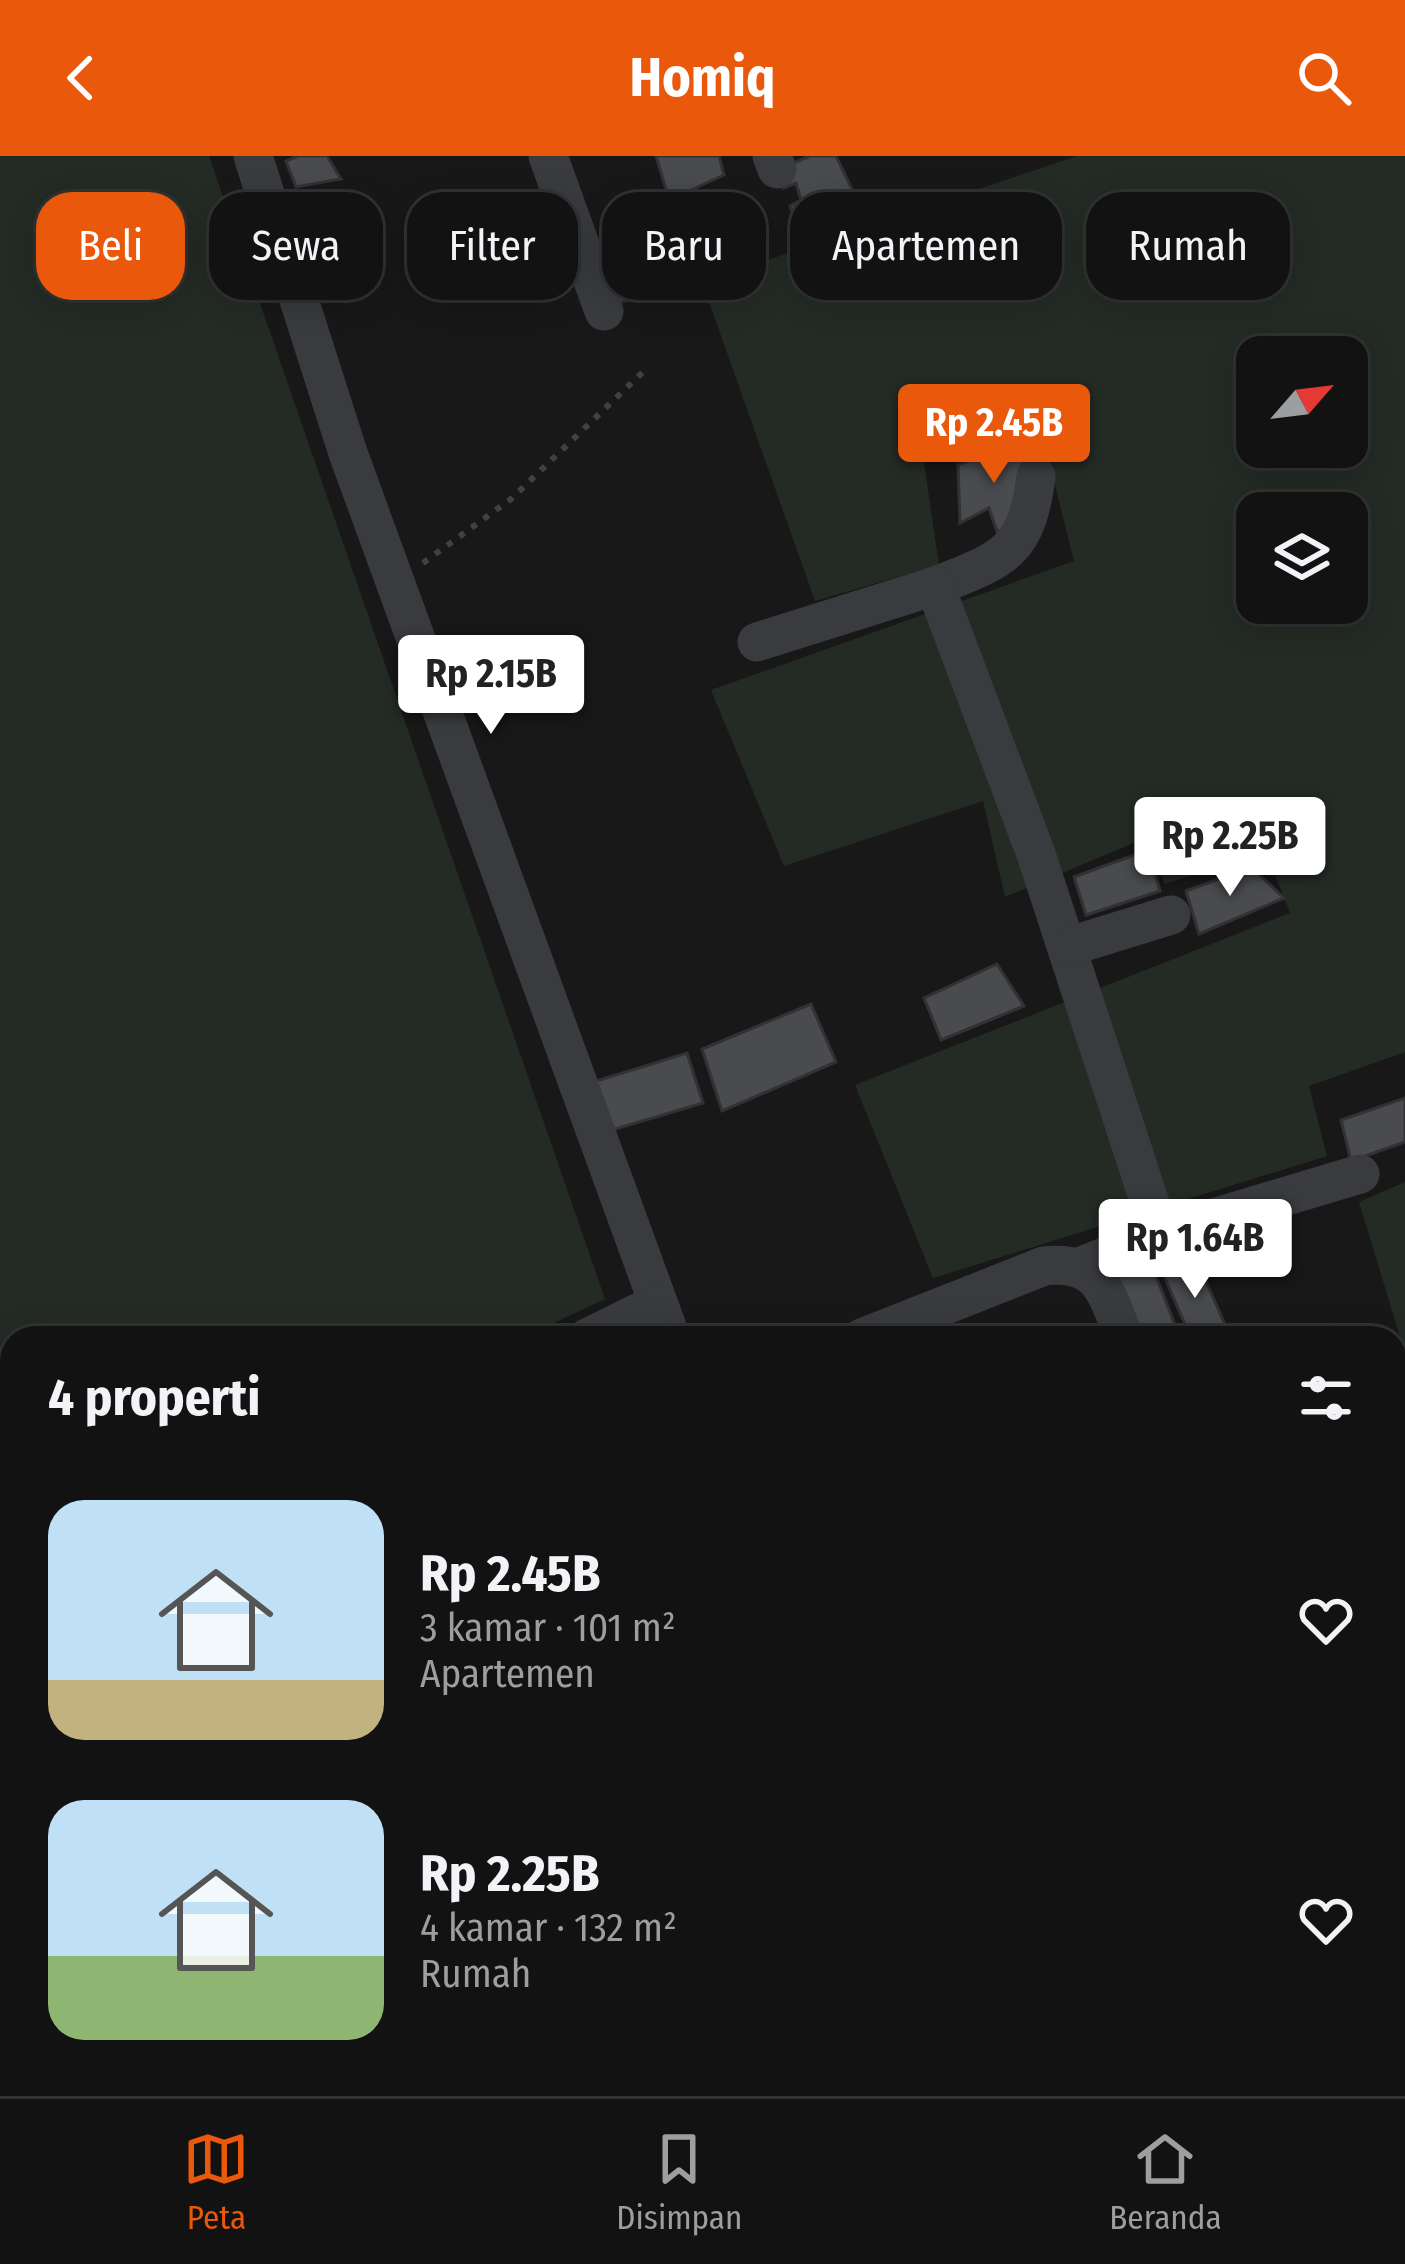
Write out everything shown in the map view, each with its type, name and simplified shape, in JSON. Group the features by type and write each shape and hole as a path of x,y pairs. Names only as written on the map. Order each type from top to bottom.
{"street":[{"path":"253,156 395,583 664,1321"},
{"path":"548,156 604,311"},
{"path":"757,642 997,563 1029,523 1036,476"},
{"path":"934,586 1066,947 1160,1234"},
{"path":"1066,947 1171,915"},
{"path":"892,1326 1044,1266 1082,1266 1160,1234 1360,1174"},
{"path":"1082,1266 1105,1290 1119,1326"}],"path":[{"path":"395,583 511,500 645,370"}],"shaded area":[{"path":"0,156 209,156 221,192 209,192 209,300 259,300 605,1299 548,1326 0,1326"},
{"path":"1077,156 1405,156 1405,1052 1309,1086 1327,1156 933,1278 855,1085 1290,913 1266,852 1165,884 1143,839 1005,897 983,801 784,866 711,690 1074,561 1034,401 922,449 939,565 815,601 708,300 766,300 766,260 790,252 790,300 1062,300 1062,192 970,192"},
{"path":"1405,1182 1405,1326 1397,1326 1359,1202"}],"building":[{"path":"327,156 341,179 296,187 286,161"},
{"path":"656,156 719,156 724,175 687,192 667,192"},
{"path":"810,156 836,156 853,192 799,192 796,183 784,188 786,166"},
{"path":"1014,443 1029,464 1021,523 997,532 989,508 960,523 958,465"},
{"path":"1148,850 1160,891 1086,915 1074,877"},
{"path":"1251,867 1284,898 1199,934 1186,891"},
{"path":"997,964 1024,1006 941,1040 924,998"},
{"path":"811,1004 836,1062 722,1111 702,1049"},
{"path":"687,1053 703,1103 609,1131 590,1083"},
{"path":"1405,1098 1405,1142 1351,1161 1341,1120"},
{"path":"1178,1237 1184,1252 1151,1263 1175,1326 1127,1326 1104,1269"},
{"path":"1197,1261 1226,1326 1186,1326 1164,1276"}]}
